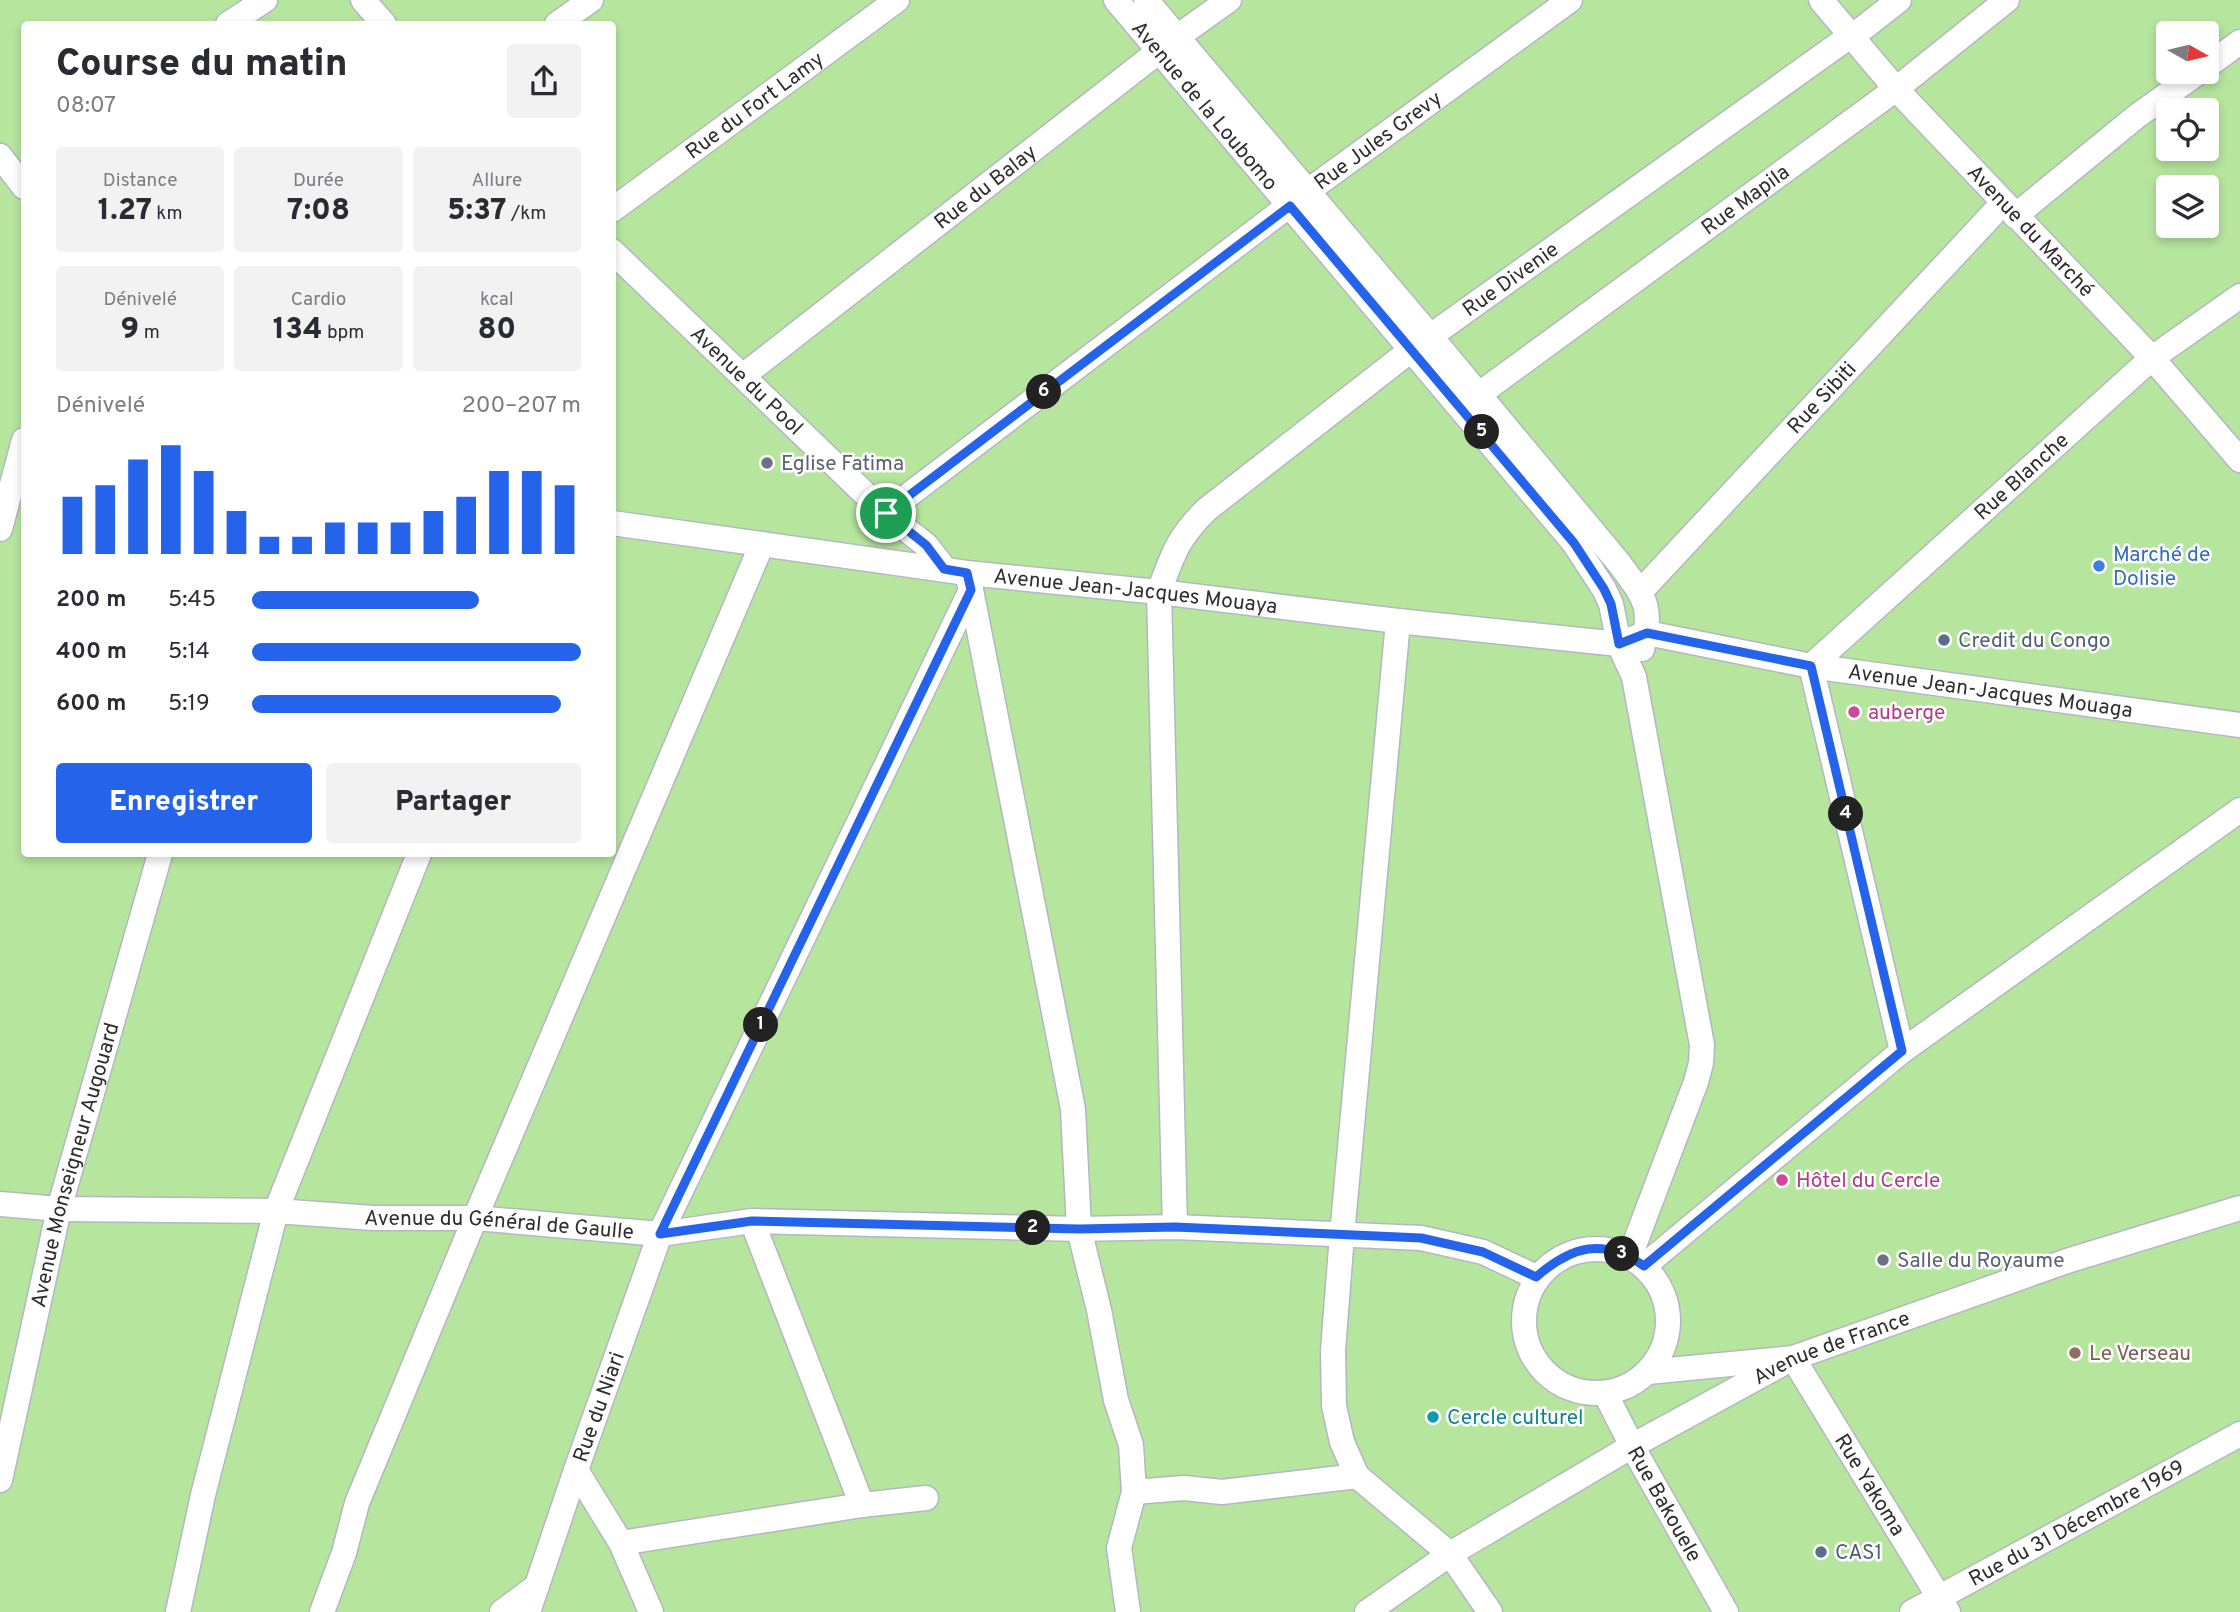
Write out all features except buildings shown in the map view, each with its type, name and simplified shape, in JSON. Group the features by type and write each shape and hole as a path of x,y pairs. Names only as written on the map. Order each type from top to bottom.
{"street":[{"path":"233,21 265,0"},
{"path":"363,0 381,21"},
{"path":"561,21 591,0"},
{"name":"Rue du Fort Lamy","path":"616,207 897,0"},
{"name":"Avenue de la Loubomo","path":"1116,0 1169,44 1421,343 1574,543 1604,589 1611,604 1619,644 1634,677"},
{"name":"Avenue de la Loubomo","path":"1146,0 1169,44"},
{"name":"Rue du Balay","path":"744,375 1229,0"},
{"name":"Rue Jules Grevy","path":"886,513 1299,198 1570,0"},
{"name":"Avenue du Marché","path":"1821,0 1896,89 2152,358 2240,460"},
{"name":"Rue Divenie","path":"1159,592 1175,547 1187,529 1206,510 1421,343 1853,36 1899,0"},
{"name":"Rue Mapila","path":"1479,395 1896,89 2007,0"},
{"path":"2219,57 2240,42"},
{"name":"Rue Sibiti","path":"1640,592 2009,209 2182,84"},
{"name":"Avenue du Pool","path":"616,254 886,513 961,577"},
{"name":"Rue Blanche","path":"1811,666 2152,358 2240,296"},
{"name":"Avenue de la Loubomo","path":"1421,343 1479,395 1591,529 1640,592 1648,614 1647,633"},
{"path":"0,529 17,445"},
{"name":"Avenue Jean-Jacques Mouaya","path":"616,524 762,544 961,577 1159,592 1619,644"},
{"path":"322,1612 344,1553 357,1503 475,1218 762,544"},
{"path":"961,577 1073,1109 1079,1229 1099,1310 1115,1400 1131,1445 1134,1492 1119,1548 1128,1612"},
{"name":"Rue du Niari","path":"652,1612 621,1543 576,1470 660,1234 961,577"},
{"path":"1159,592 1175,1227"},
{"path":"1398,621 1342,1235 1333,1350 1334,1406 1342,1442 1357,1476 1450,1554 1489,1612"},
{"path":"1619,644 1647,633"},
{"path":"1637,1261 1696,1082 1702,1045 1634,677 1647,633"},
{"name":"Avenue Jean-Jacques Mouaga","path":"1647,633 1811,666 2240,725"},
{"path":"1811,666 1902,1051"},
{"path":"1637,1261 1902,1051 2240,810"},
{"name":"Avenue Monseigneur Augouard","path":"0,1480 59,1209 159,857"},
{"path":"178,1612 203,1495 276,1211 418,857"},
{"name":"Avenue du Général de Gaulle","path":"0,1204 59,1209 276,1211 373,1218 475,1218 660,1234 752,1221 1079,1229 1175,1227 1421,1238 1483,1252 1536,1277"},
{"name":"Avenue de France","path":"1367,1612 1450,1554 1632,1446 1793,1359 2067,1261 2240,1208"},
{"path":"752,1221 862,1505"},
{"path":"1605,1248 1637,1261 1659,1284 1667,1307 1668,1330 1661,1353 1648,1372 1628,1386 1605,1393 1584,1392 1564,1386 1547,1374 1534,1358 1526,1339 1524,1318 1536,1277 1556,1261 1579,1250 1605,1248"},
{"path":"1648,1372 1793,1359"},
{"name":"Rue Yakoma","path":"1793,1359 1943,1605"},
{"name":"Rue Bakouele","path":"1605,1393 1726,1612"},
{"name":"Rue du 31 Décembre 1969","path":"1912,1612 1943,1605 2240,1434"},
{"path":"528,1612 576,1470"},
{"path":"1134,1492 1184,1488 1222,1492 1357,1476"},
{"path":"621,1543 862,1505 926,1498"},
{"path":"502,1612 537,1586"}],"green space":[{"path":"0,0 2240,0 2240,1612 0,1612"}],"place":[{"name":"Eglise Fatima","path":"767,463"},
{"name":"Marché de Dolisie","path":"2099,566"},
{"name":"Credit du Congo","path":"1944,640"},
{"name":"auberge","path":"1854,712"},
{"name":"Hôtel du Cercle","path":"1782,1180"},
{"name":"Salle du Royaume","path":"1883,1260"},
{"name":"Le Verseau","path":"2075,1353"},
{"name":"Cercle culturel","path":"1433,1417"},
{"name":"CAS1","path":"1821,1552"}],"route":[{"path":"1290,206 1574,543 1611,604 1619,644 1647,633 1811,666 1902,1051 1644,1266 1630,1256 1605,1248 1579,1250 1556,1261 1536,1277 1483,1252 1421,1238 1175,1227 1079,1229 752,1221 660,1234 971,590 967,573 944,569 926,545 886,513 1290,206"}]}
